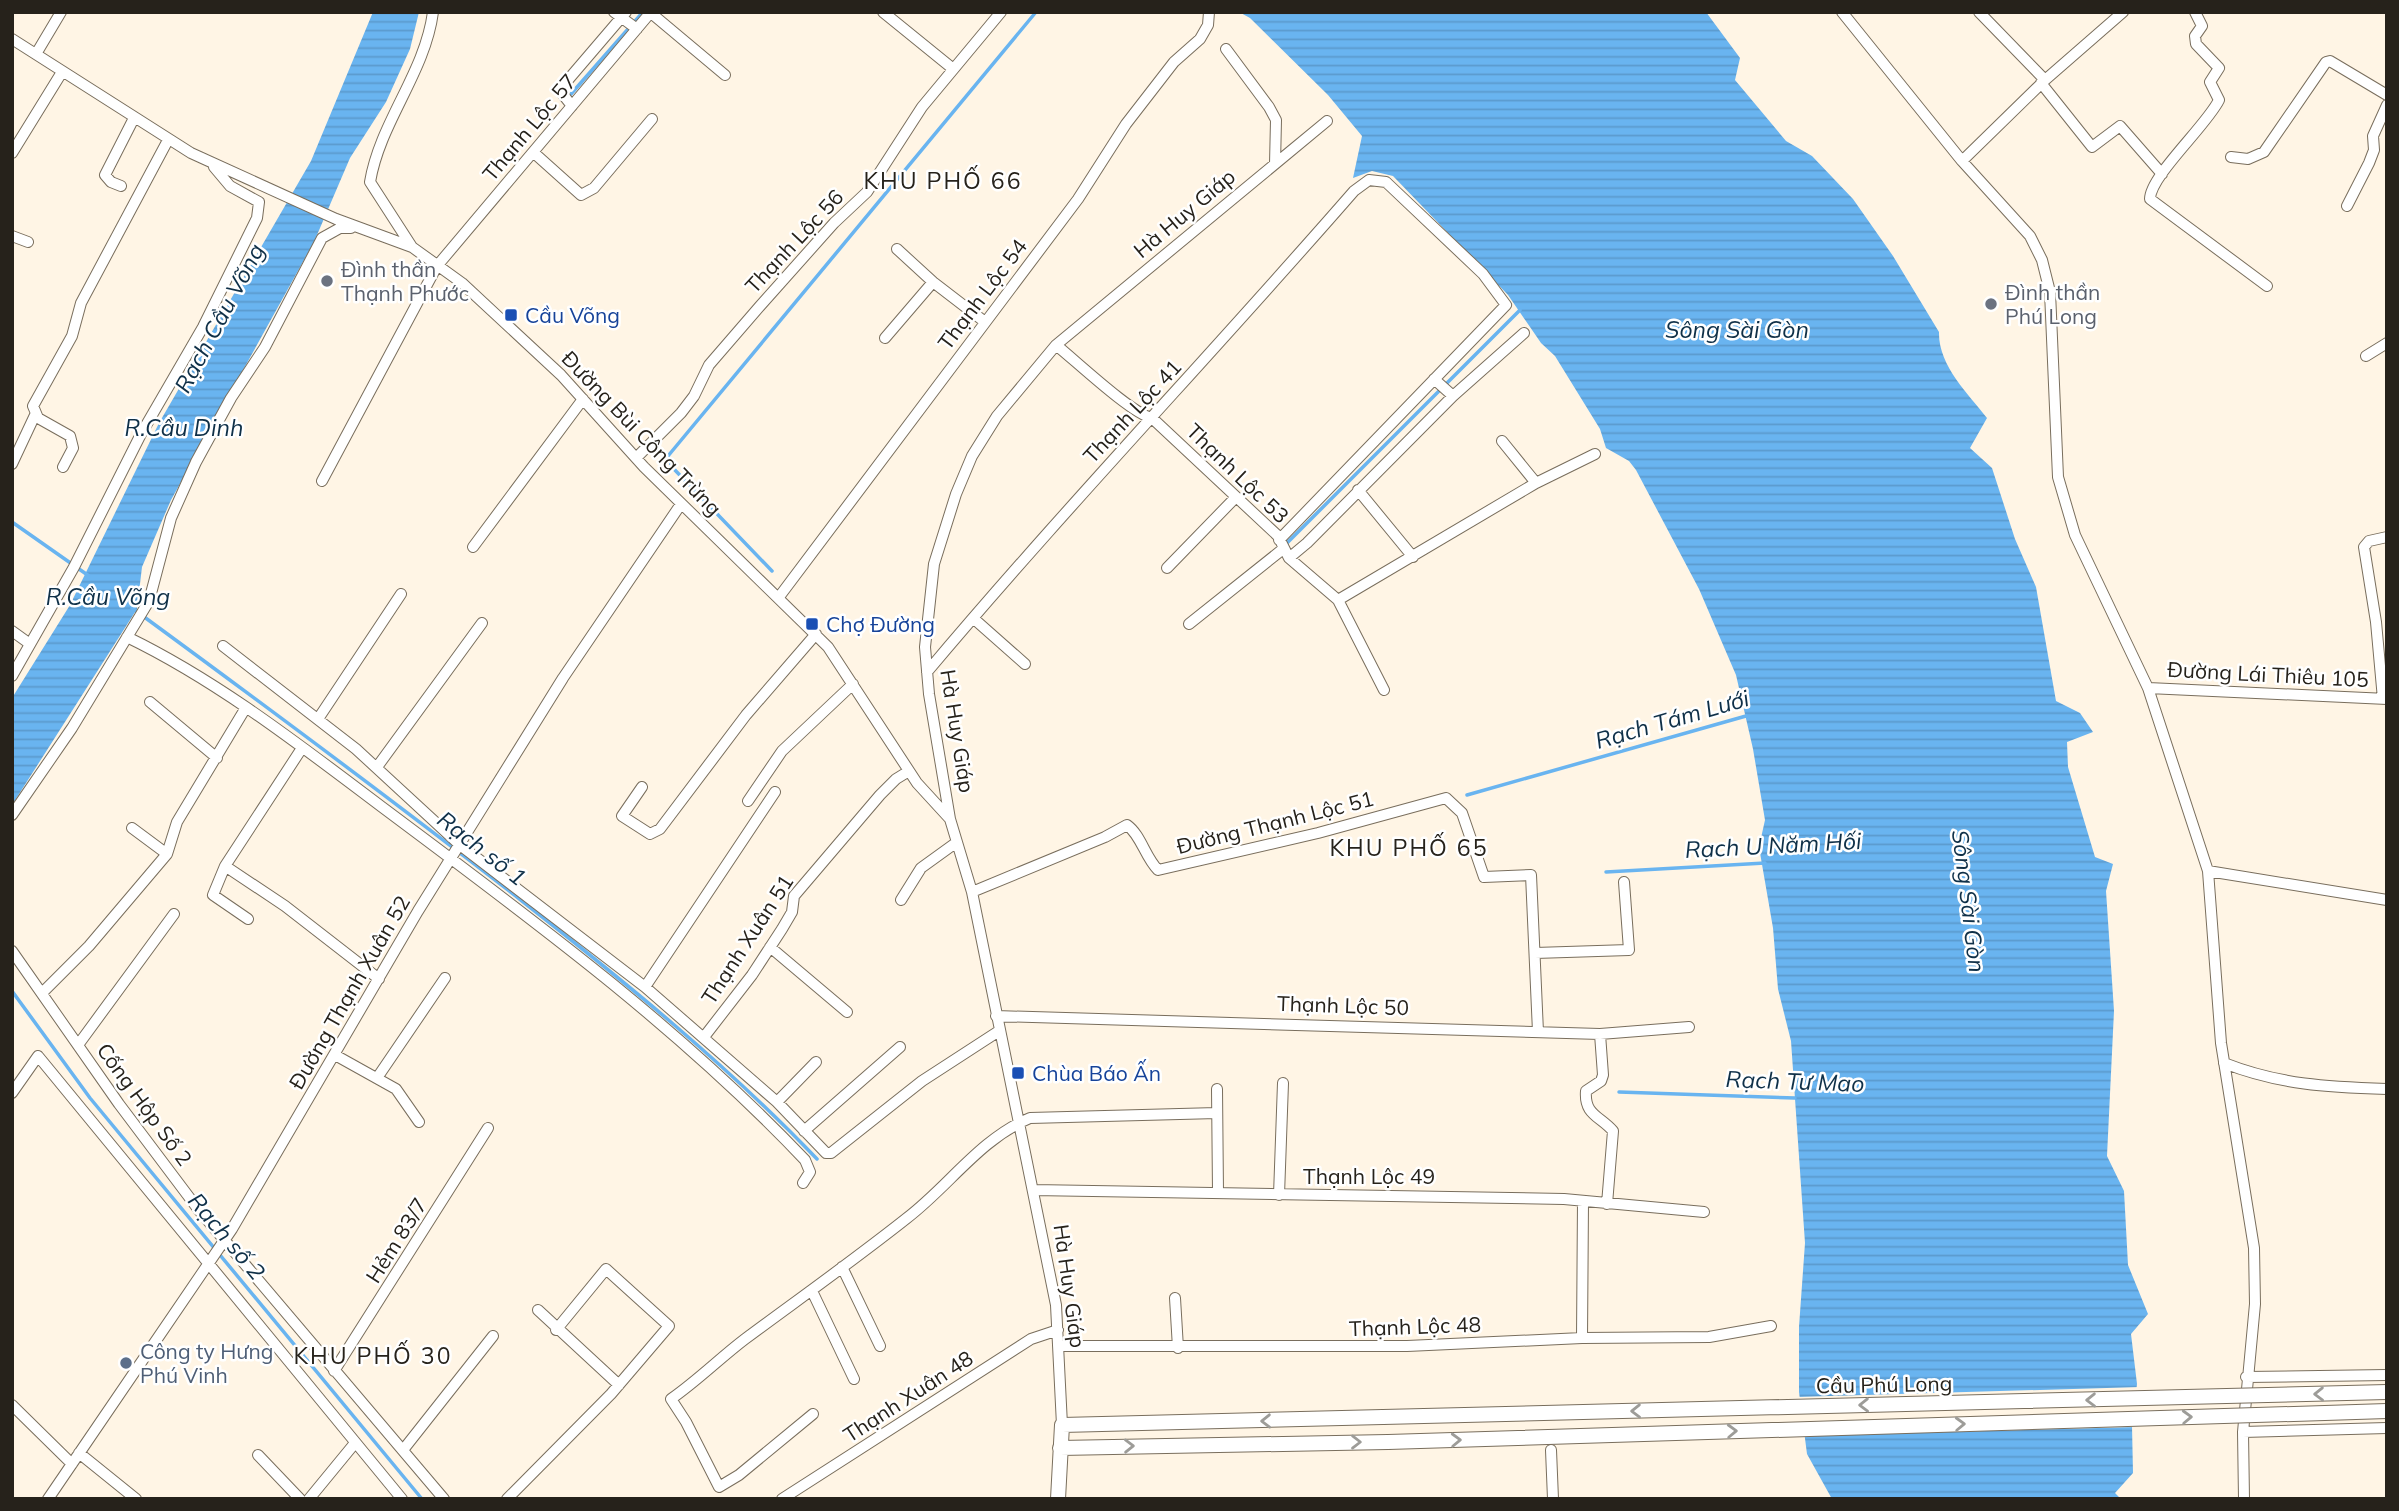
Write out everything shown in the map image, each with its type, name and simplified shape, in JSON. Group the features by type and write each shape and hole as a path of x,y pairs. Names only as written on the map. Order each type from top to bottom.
{"main road":[{"name":"Cầu Phú Long","path":"1062,1425 2387,1392"},
{"name":"Cầu Phú Long","path":"1060,1448 1388,1442 2387,1411"},
{"name":"Hà Huy Giáp","path":"1058,1499 1062,1425"}],"street":[{"path":"36,54 61,12"},
{"path":"412,247 370,182 373,161 407,90 433,12"},
{"path":"651,12 725,75"},
{"name":"Thạnh Lộc 57","path":"322,481 437,266 651,12"},
{"path":"884,12 952,68"},
{"name":"Thạnh Lộc 56","path":"636,458 681,413 694,396 709,365 760,306 834,223 867,192 952,68 1001,12"},
{"name":"Thạnh Lộc 54","path":"779,597 1077,200 1126,124 1174,62 1200,39 1208,25 1209,12"},
{"path":"1842,12 1962,161 2030,236 2042,260 2050,292 2058,477 2075,535 2148,688 2208,871 2224,1063 2254,1248 2255,1304 2246,1377 2243,1432 2244,1499"},
{"path":"1979,12 2043,82 2092,147 2120,126 2162,174"},
{"path":"1962,161 2043,82 2123,12"},
{"path":"2195,12 2202,26 2195,36 2196,44 2219,68 2210,82 2219,100 2162,174 2150,194 2157,206 2267,286"},
{"path":"572,106 561,92 622,16 636,29"},
{"name":"Đường Bùi Công Trừng","path":"12,39 168,140 210,163 336,219 412,247 478,298 583,400 681,504 816,634 853,684 909,771 950,819"},
{"path":"1226,49 1276,120 1275,164"},
{"path":"2231,158 2248,159 2264,152 2326,62 2330,61 2387,95"},
{"path":"12,153 62,72"},
{"path":"2347,206 2369,163 2374,150 2374,136 2387,105"},
{"path":"121,186 111,182 105,175 134,118"},
{"path":"533,152 581,195 594,188 652,119"},
{"name":"Hà Huy Giáp","path":"1062,1425 1058,1330 1033,1190 972,892 950,819 927,672 925,648 929,589 941,538 972,456 998,416 1056,345 1327,121"},
{"path":"12,464 35,415 33,406 72,336 81,303 119,238 168,140"},
{"path":"12,676 76,564 141,433 203,327 257,218 260,202 230,186 210,163"},
{"name":"Thạnh Lộc 41","path":"927,672 1028,552 1149,417 1354,191 1369,180 1386,182 1483,274 1506,305 1435,380"},
{"path":"12,815 72,728 145,608 171,518 231,398 265,346 322,238 340,228 361,228"},
{"path":"12,236 28,242"},
{"path":"897,249 933,282 985,322"},
{"path":"885,338 933,282"},
{"path":"1284,549 1307,543 1452,395 1524,333"},
{"path":"2366,356 2387,343"},
{"name":"Thạnh Lộc 53","path":"1056,345 1131,406 1149,417 1236,496 1284,549 1338,600 1384,691"},
{"path":"1189,624 1284,549 1435,380 1452,395"},
{"path":"473,547 583,400"},
{"path":"35,415 70,436 73,448 63,467"},
{"path":"1502,441 1536,483"},
{"path":"1338,600 1536,483 1595,454"},
{"path":"1358,490 1413,557"},
{"path":"1167,568 1236,496"},
{"name":"Đường Thạnh Xuân 52","path":"48,1499 225,1239 379,979 563,678 681,504"},
{"path":"2385,699 2364,547 2369,541 2387,537"},
{"path":"318,719 401,594"},
{"path":"973,618 1025,664"},
{"path":"377,767 482,624"},
{"path":"12,631 30,644"},
{"path":"642,786 622,816 650,834 660,829 746,715 816,634"},
{"path":"127,637 193,671 302,748 453,858 639,1002 775,1128 809,1166 810,1172 803,1183"},
{"path":"223,646 377,767 460,845 645,987 777,1102 824,1151 831,1153 922,1080 999,1031"},
{"path":"748,801 782,751 853,684"},
{"name":"Đường Lái Thiêu 105","path":"2148,688 2385,699"},
{"path":"150,702 217,758"},
{"path":"42,993 89,946 167,854 177,822 245,709"},
{"path":"248,919 213,895 225,866 302,748"},
{"name":"Thạnh Xuân 51","path":"704,1037 770,947 792,912 794,896 880,796 896,779 909,771"},
{"path":"645,987 775,792"},
{"name":"Đường Thạnh Lộc 51","path":"972,892 1105,837 1126,825 1133,829 1148,861 1158,870 1318,833 1446,798 1462,813 1484,877 1531,875 1535,953"},
{"path":"132,828 167,854"},
{"path":"901,900 921,868 957,842"},
{"path":"225,866 285,906 379,979"},
{"path":"2208,871 2387,900"},
{"path":"1538,1032 1535,953 1629,950 1624,882"},
{"path":"78,1045 174,914"},
{"path":"770,947 847,1012"},
{"name":"Cống Hộp Số 2","path":"12,951 198,1209 444,1499"},
{"path":"377,1078 445,978"},
{"name":"Thạnh Lộc 50","path":"996,1016 1600,1034 1689,1027"},
{"path":"1600,1034 1603,1075 1601,1081 1586,1091 1586,1098 1594,1119 1613,1131 1607,1204"},
{"path":"804,1130 900,1047"},
{"path":"335,1055 396,1088 419,1122"},
{"path":"12,1093 38,1056 402,1499"},
{"path":"777,1102 816,1062"},
{"path":"2224,1063 2275,1080 2322,1087 2387,1089"},
{"path":"1279,1195 1283,1083"},
{"path":"1217,1089 1218,1192"},
{"path":"813,1414 739,1475 719,1487 686,1422 671,1399 705,1375 743,1341 909,1218 996,1137 1020,1122 1030,1118 1217,1113"},
{"name":"Hẻm 83/7","path":"334,1371 488,1128"},
{"name":"Thạnh Lộc 49","path":"1033,1190 1583,1200 1704,1212"},
{"path":"1583,1200 1583,1338"},
{"path":"842,1267 880,1346"},
{"path":"507,1499 619,1385 669,1326 606,1269 556,1330"},
{"path":"812,1292 855,1378"},
{"path":"1175,1298 1178,1348"},
{"path":"537,1310 619,1385"},
{"name":"Thạnh Lộc 48","path":"1059,1346 1407,1346 1583,1338 1710,1337 1771,1326"},
{"name":"Thạnh Xuân 48","path":"782,1499 886,1435 1031,1339 1058,1330"},
{"path":"403,1450 493,1336"},
{"path":"2246,1377 2387,1375"},
{"path":"12,1405 72,1464"},
{"path":"2243,1432 2387,1429"},
{"path":"309,1499 355,1443"},
{"path":"1551,1450 1553,1499"},
{"path":"79,1453 136,1499"},
{"path":"258,1455 300,1499"}],"water":[{"name":"R.Cầu Dinh","path":"373,12 419,12 410,49 386,102 350,158 314,242 171,500 142,567 137,609 12,805 12,698 70,605 159,423 311,161"},
{"name":"Sông Sài Gòn","path":"1239,12 1706,12 1740,58 1735,80 1786,141 1812,156 1853,199 1893,256 1939,332 1943,356 1949,367 1987,418 1970,448 1992,468 2015,539 2036,587 2056,701 2080,713 2093,732 2067,742 2068,767 2095,857 2113,864 2106,891 2114,1011 2107,1156 2124,1191 2128,1265 2148,1314 2131,1334 2137,1384 2132,1426 2133,1473 2115,1493 2121,1499 1832,1499 1807,1454 1799,1392 1799,1327 1805,1243 1791,1041 1778,989 1773,928 1759,847 1765,820 1753,749 1736,675 1699,589 1636,470 1629,461 1606,448 1600,429 1555,356 1541,343 1508,295 1393,176 1372,171 1353,178 1362,136 1328,95 1250,18"}],"pier":[{"path":"2140,1387 2136,1427 1801,1436 1796,1397"}],"waterway":[{"path":"571,94 643,12"},
{"path":"772,571 672,467 668,456 1036,12"},
{"path":"1285,545 1520,310"},
{"name":"R.Cầu Võng","path":"12,522 89,576"},
{"name":"Rạch số 1","path":"132,608 377,790 599,962 711,1057 817,1159"},
{"name":"Rạch Tám Lưới","path":"1467,795 1746,716"},
{"name":"Rạch U Năm Hối","path":"1606,872 1765,863"},
{"name":"Rạch số 2","path":"12,991 90,1098 422,1499"},
{"name":"Rạch Tư Mao","path":"1619,1092 1795,1098"}],"place":[{"name":"Đình thần Thạnh Phước","path":"327,281"},
{"name":"Đình thần Phú Long","path":"1991,304"},
{"name":"Cầu Võng","path":"511,315"},
{"name":"Chợ Đường","path":"812,624"},
{"name":"Chùa Báo Ấn","path":"1018,1073"},
{"name":"Công ty Hưng Phú Vinh","path":"126,1363"}],"district":[{"name":"KHU PHỐ 66","path":"943,180"},
{"name":"KHU PHỐ 65","path":"1409,847"},
{"name":"KHU PHỐ 30","path":"373,1355"}],"water label":[{"name":"Rạch Cầu Võng","path":"219,318"}]}
